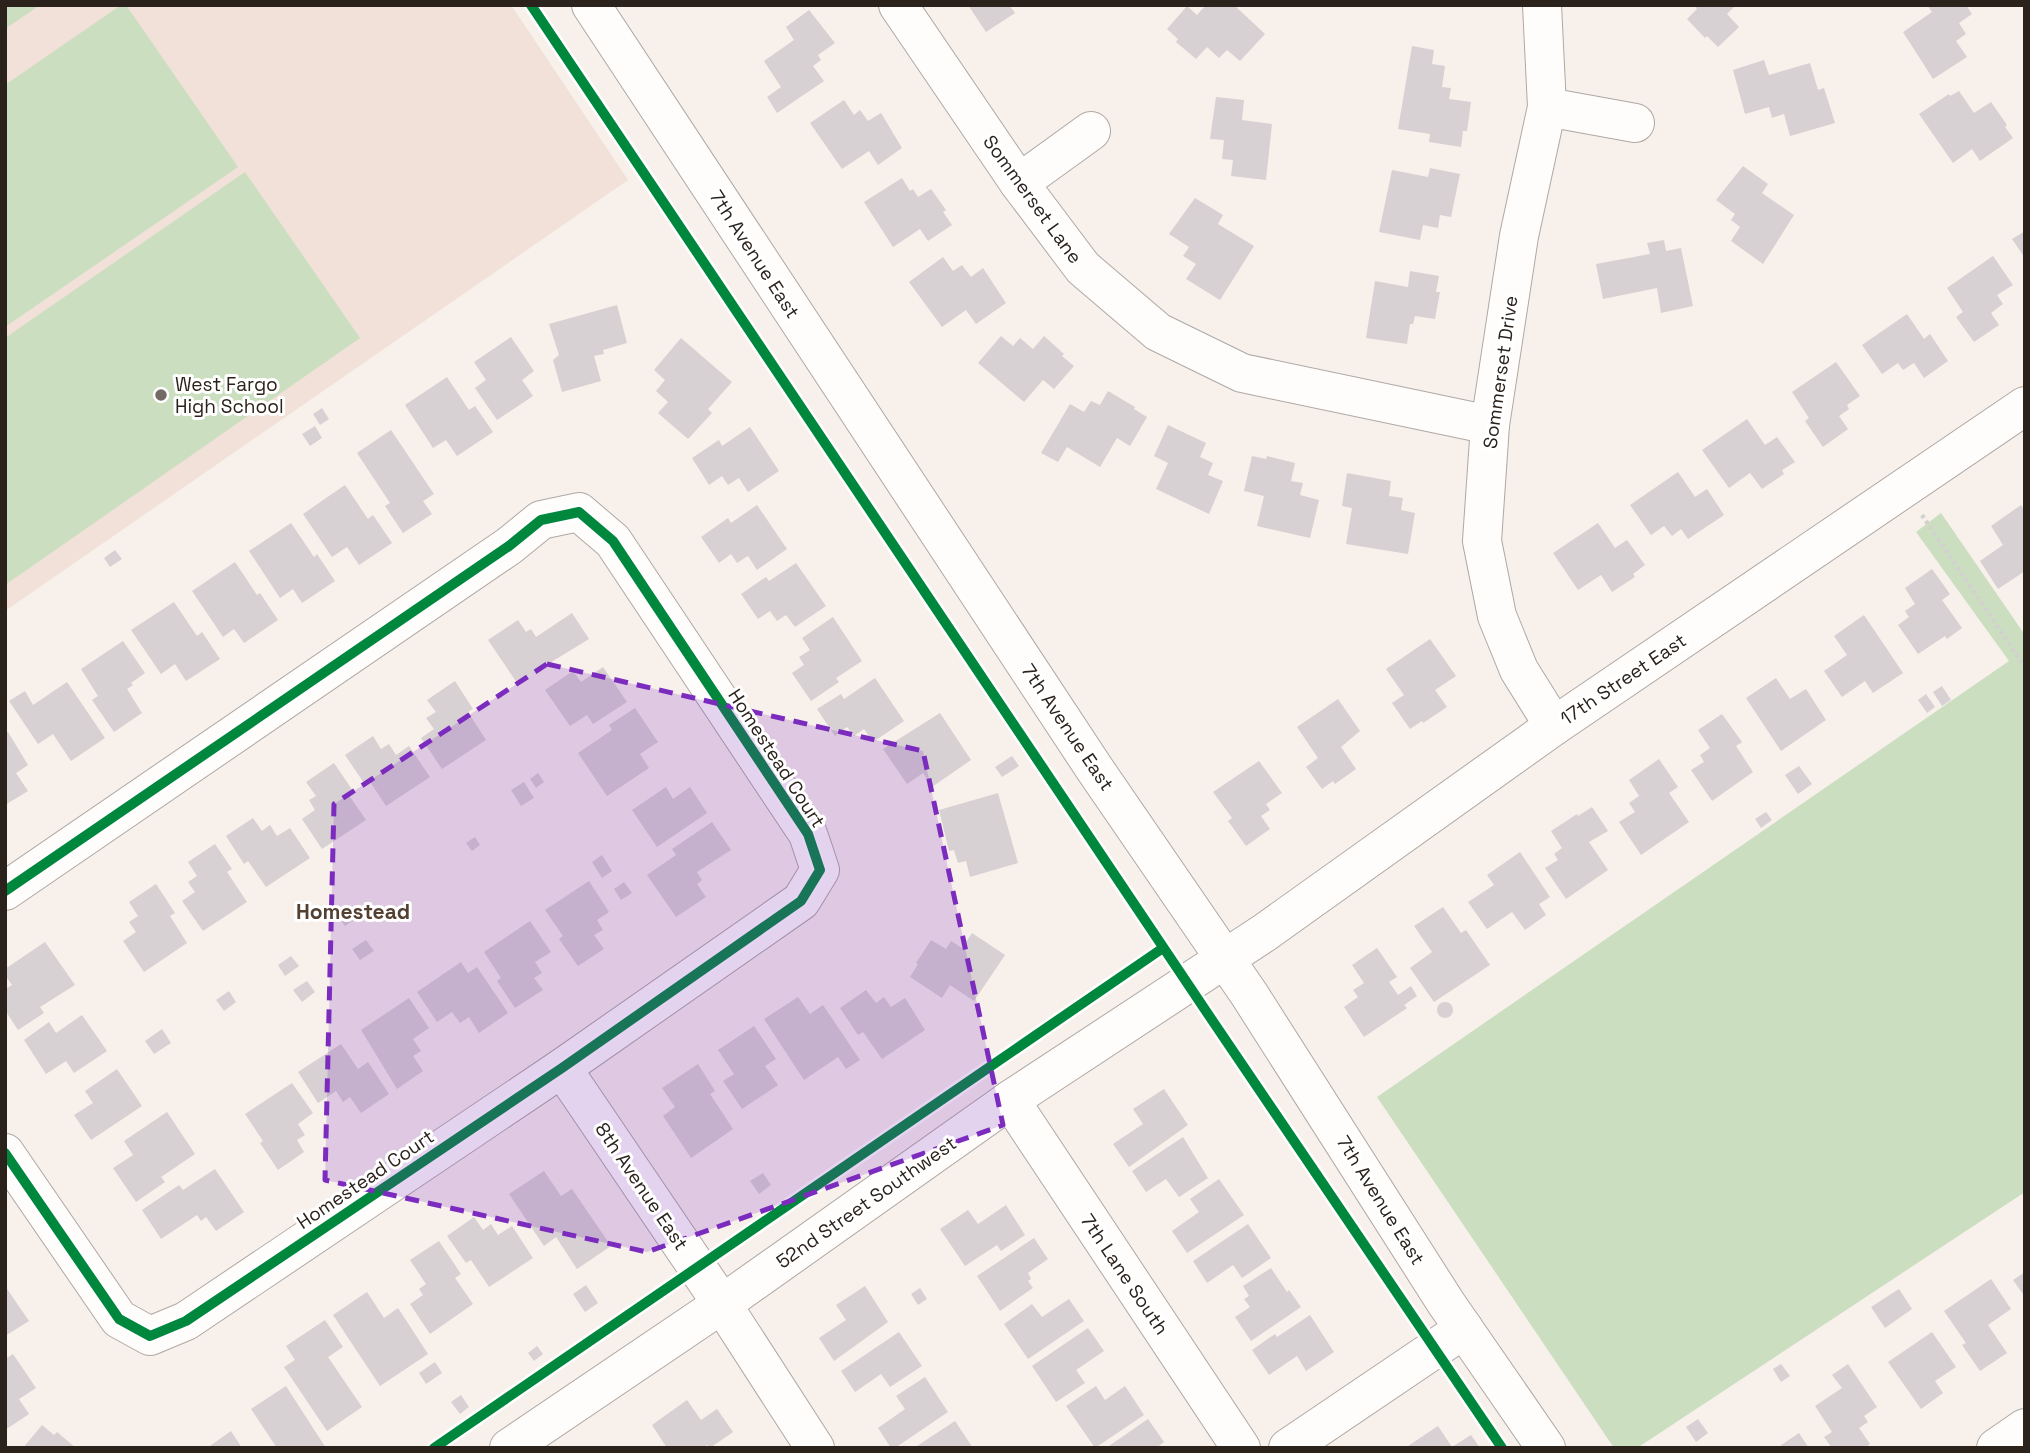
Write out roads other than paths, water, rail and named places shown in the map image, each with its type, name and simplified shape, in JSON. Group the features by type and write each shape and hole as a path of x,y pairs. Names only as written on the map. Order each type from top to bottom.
{"street":[{"name":"7th Avenue East","path":"591,5 1079,745 1225,958 1464,1329 1546,1448"},
{"name":"Sommerset Lane","path":"898,5 1019,183 1083,268 1158,332 1242,373 1490,425"},
{"name":"Sommerset Drive","path":"1542,5 1547,107 1520,236 1490,425 1482,541 1497,616 1519,670 1554,726"},
{"path":"1547,107 1635,122"},
{"path":"1019,183 1091,131"},
{"name":"17th Street East","path":"1225,958 1554,726 2025,406"},
{"name":"Homestead Court","path":"5,891 509,546 541,520 579,512 613,541 808,834 820,870 801,901 562,1068 186,1321 150,1336 119,1319 16,1194 5,1153"},
{"name":"52nd Street Southwest","path":"509,1448 722,1304 1010,1100 1225,958"},
{"name":"8th Avenue East","path":"562,1068 722,1304 815,1448"},
{"name":"7th Lane South","path":"1010,1100 1241,1448"},
{"path":"1288,1448 1464,1329"},
{"path":"1996,1448 2025,1428"}],"place":[{"name":"West Fargo High School","path":"161,395"}],"district":[{"name":"Homestead","path":"353,912"}]}
